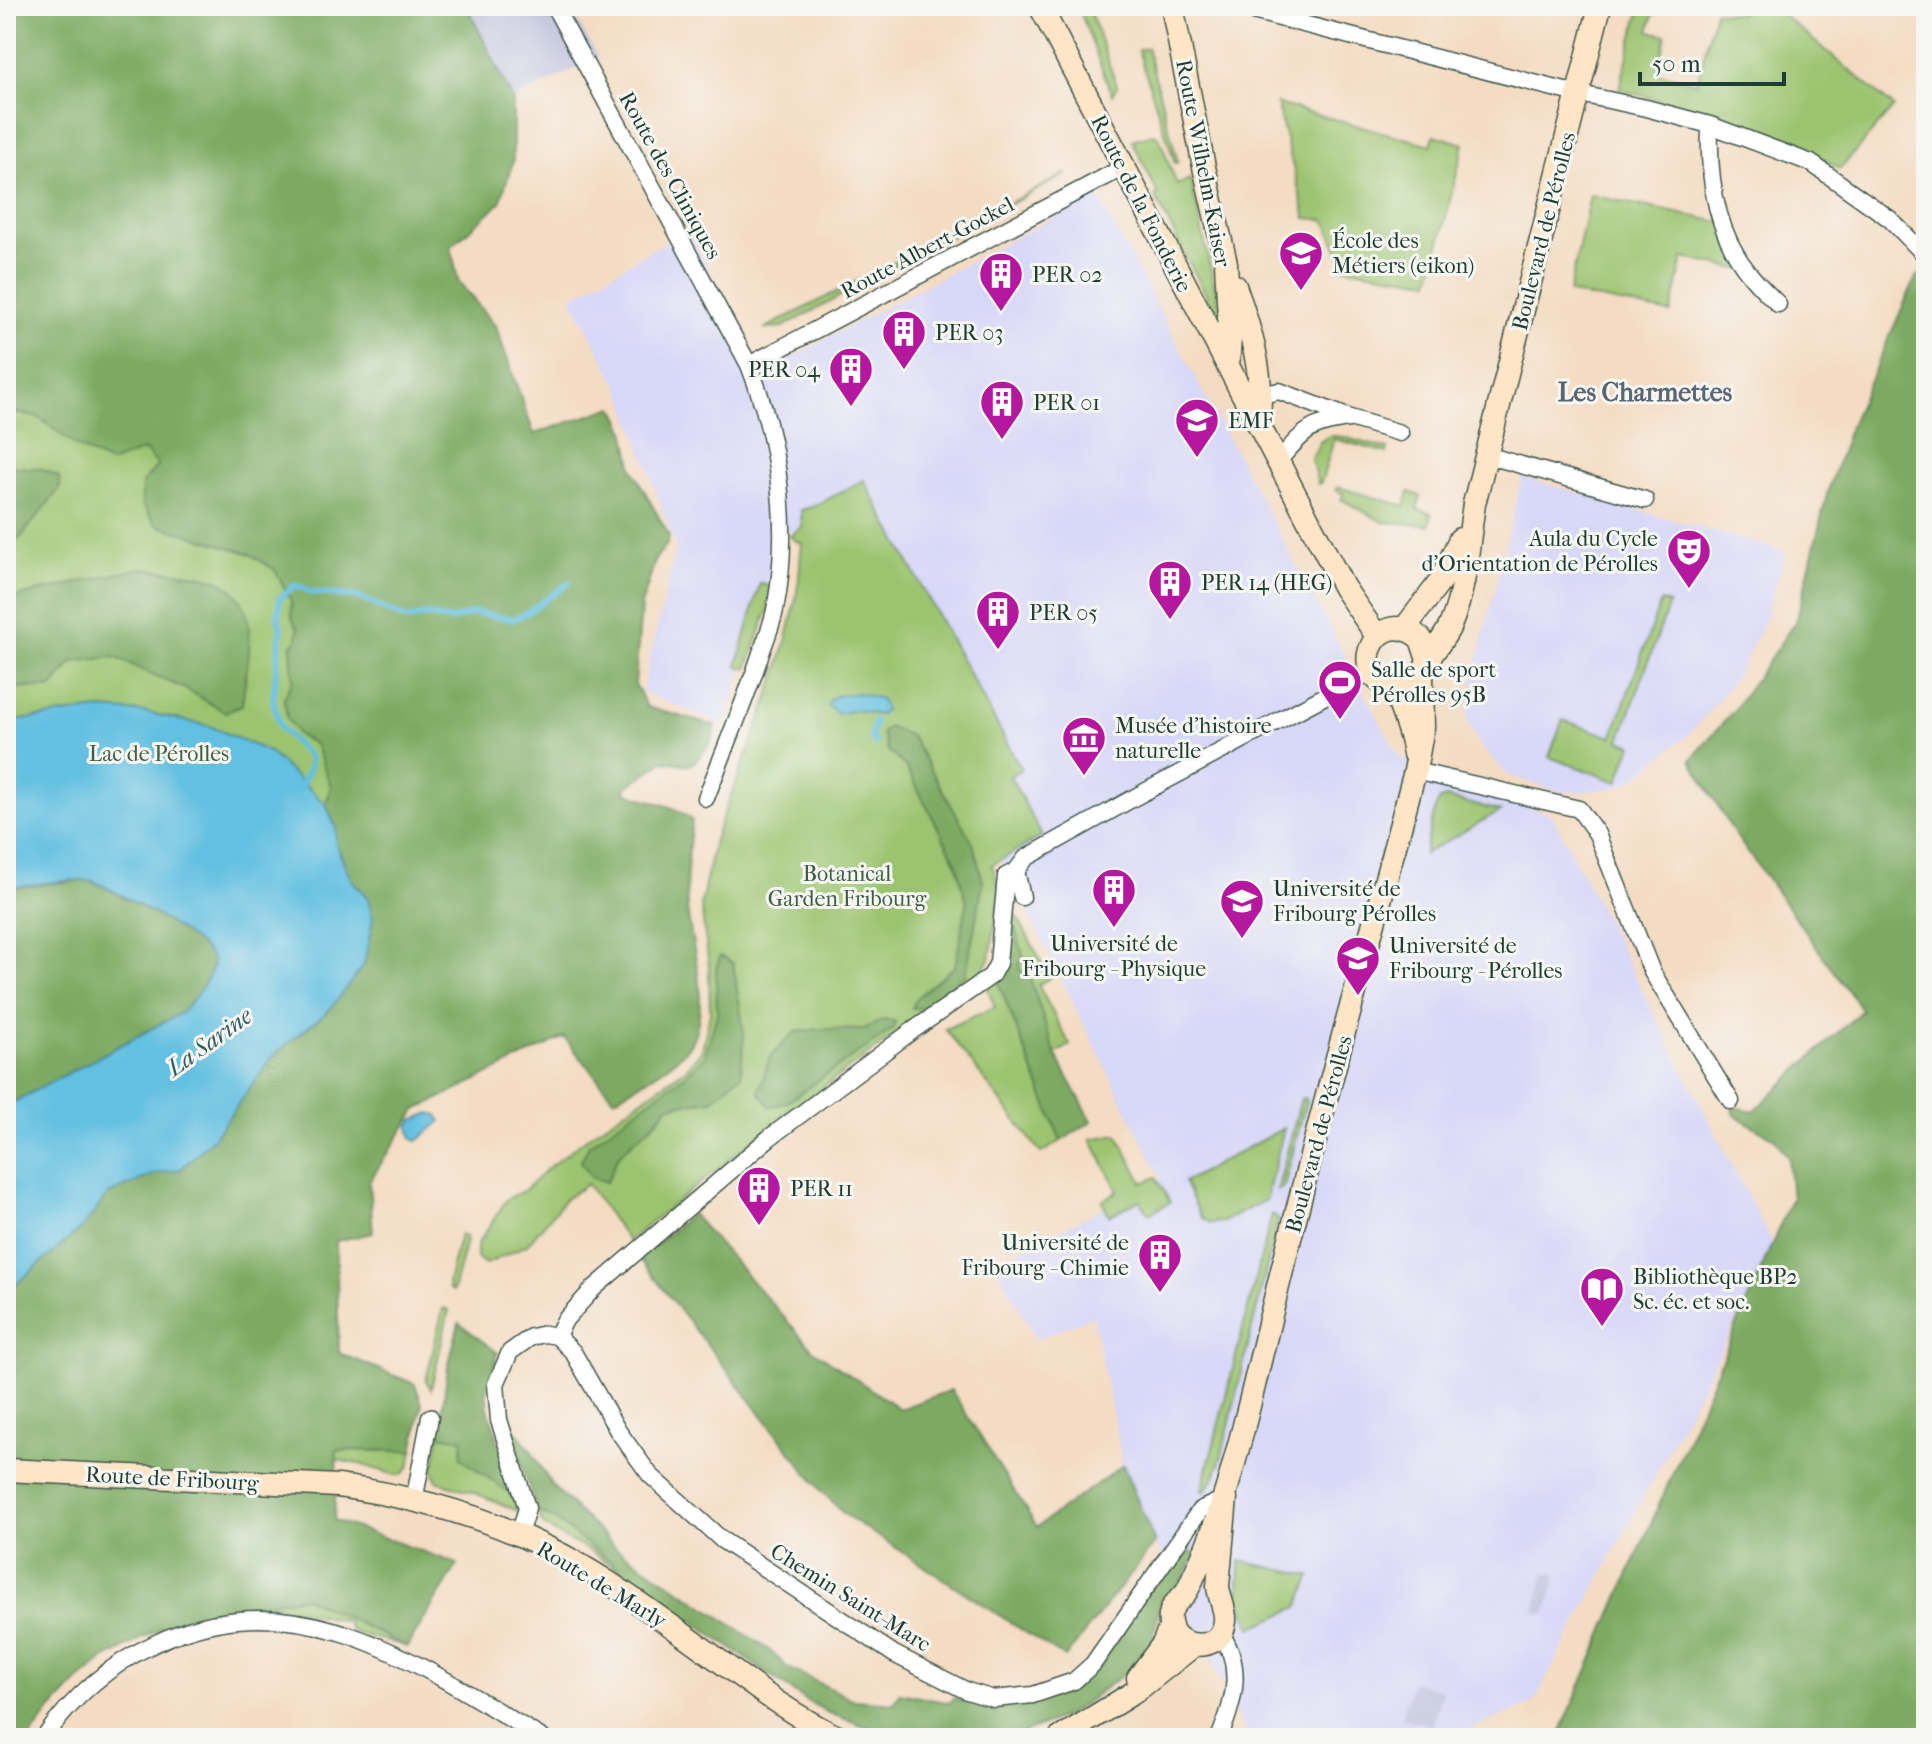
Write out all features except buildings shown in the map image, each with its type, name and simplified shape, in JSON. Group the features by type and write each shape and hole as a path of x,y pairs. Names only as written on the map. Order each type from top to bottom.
{"main road":[{"name":"Route de la Fonderie","path":"1040,6 1228,368 1253,397"},
{"name":"Route Wilhelm-Kaiser","path":"1172,6 1226,263 1230,338 1228,368"},
{"name":"Boulevard de Pérolles","path":"1226,1498 1296,1213 1415,771 1423,727 1425,668 1444,638 1454,613 1465,567 1474,504 1600,6"},
{"path":"1226,263 1242,305 1257,363 1253,397 1258,422 1344,588 1377,636"},
{"name":"Boulevard de Pérolles","path":"1404,629 1426,602 1449,565 1474,504"},
{"path":"1391,629 1404,629 1421,639 1425,668 1412,684 1394,687 1381,682 1372,671 1368,657 1377,636 1391,629"},
{"path":"1394,687 1411,733 1415,771"},
{"name":"Route de Fribourg","path":"6,1470 338,1486"},
{"name":"Route de Marly","path":"338,1486 452,1511 551,1549 625,1594 793,1713 840,1738"},
{"path":"1193,1646 1179,1638 1170,1618 1174,1604 1185,1594 1226,1498"},
{"path":"1060,1738 1136,1691 1193,1646 1208,1644 1221,1634 1224,1613 1219,1601 1226,1498"},
{"path":"1185,1594 1199,1591 1219,1601"},
{"path":"1115,1704 1149,1666 1171,1625"}],"street":[{"name":"Route des Cliniques","path":"554,6 749,365 763,400 772,437 784,549 775,612 706,798"},
{"path":"1233,6 1710,125 1811,163 1890,219 1923,247"},
{"path":"1710,125 1712,193 1730,241 1747,271 1778,304"},
{"name":"Route Albert-Gockel","path":"749,365 1124,167"},
{"path":"1253,397 1279,391 1400,433"},
{"path":"1278,461 1303,433 1322,422 1350,418"},
{"path":"1486,455 1645,500"},
{"path":"519,1535 527,1508 499,1420 496,1384 501,1367 519,1343 545,1334 557,1336 565,1320 593,1289 769,1138 991,976 998,963 1006,876 1016,871 1026,858 1372,671"},
{"path":"1415,771 1579,809 1597,834 1652,972 1719,1087 1731,1101"},
{"path":"1016,871 1022,897"},
{"name":"Chemin Saint-Marc","path":"557,1336 573,1352 633,1454 650,1475 722,1540 894,1654 967,1691 994,1699 1033,1695 1074,1681 1093,1664 1200,1510 1226,1498"},
{"path":"414,1501 430,1417"},
{"path":"44,1738 59,1717 98,1679 131,1655 183,1630 226,1620 275,1619 335,1628 418,1664 542,1738"},
{"path":"1219,1738 1229,1714 1235,1673 1232,1654 1221,1634"}],"shaded area":[{"path":"467,6 569,6 598,57 513,100"},
{"name":"Université de Fribourg - Pérolles","path":"1097,194 1399,757 1552,815 1775,1249 1533,1704 1448,1738 1249,1738 1155,1543 1123,1465 1093,1316 1036,1339 995,1264 1161,1178 832,522 821,528 775,534 771,579 724,725 642,692 676,548 621,391 571,298 687,229 764,372"},
{"path":"1522,477 1786,552 1765,619 1740,670 1688,735 1634,779 1618,787 1560,792 1508,775 1482,748 1468,723 1468,700"},
{"path":"1545,1572 1557,1575 1546,1615 1535,1612"},
{"path":"1412,1682 1442,1690 1433,1726 1402,1718"}],"green space":[{"path":"6,6 467,6 513,100 513,161 500,203 451,246 458,281 496,327 534,434 614,407 625,430 633,470 669,536 656,558 641,606 635,684 647,707 715,726 707,748 690,765 663,761 627,787 626,792 670,807 692,821 686,896 700,1008 692,1041 668,1066 614,1099 564,1037 416,1110 369,1182 373,1233 336,1241 339,1353 415,1384 422,1404 413,1451 337,1450 334,1520 458,1564 407,1647 305,1597 192,1615 104,1659 76,1683 30,1738 6,1738 6,1293 84,1226 108,1194 155,1174 181,1169 213,1138 275,1054 329,1010 368,898 351,879 336,844 336,828 326,804 331,786 315,744 299,736 287,718 284,698 293,680 291,646 297,640 298,628 292,618 291,601 275,570 248,553 156,525 142,504 142,483 158,465 144,450 110,463 81,449 38,417 6,411"},
{"path":"1078,6 1088,6 1117,86 1112,95"},
{"path":"1641,6 1655,6 1649,31 1666,35 1658,73 1697,83 1715,11 1738,14 1753,6 1772,6 1894,107 1840,169 1801,146 1760,128 1619,89"},
{"path":"1147,48 1178,162 1175,163 1138,50"},
{"path":"1277,104 1431,145 1434,135 1464,144 1430,281 1346,268 1325,220 1306,218"},
{"path":"1153,134 1159,137 1177,185 1190,179 1221,313 1217,316 1155,197 1158,194 1132,140"},
{"path":"1068,173 783,327 764,329"},
{"path":"1590,195 1724,223 1747,271 1683,258 1671,313 1569,293"},
{"path":"1922,272 1926,275 1926,1738 1558,1738 1792,1198 1788,1157 1775,1139 1736,1116 1733,1107 1754,1111 1862,1010 1734,833 1691,760 1735,709 1797,619 1827,494 1851,423 1916,277"},
{"name":"Lac de Pérolles","path":"6,411 38,417 62,434 144,449 159,465 297,565 385,936 6,1308 6,1076 39,1061 6,881"},
{"path":"1329,436 1388,449 1387,453 1334,439 1321,483 1318,484 1311,459 1320,442"},
{"path":"6,466 43,469 59,477 60,488 21,537 6,545"},
{"name":"Botanical Garden Fribourg","path":"864,480 1021,769 1010,776 1042,836 992,865 1000,889 990,959 982,972 782,1117 628,1241 587,1184 565,1199 527,1245 486,1264 477,1258 477,1245 507,1199 525,1190 593,1133 687,1068 702,1050 710,1013 709,966 701,905 714,840 761,718 791,624 802,543 790,536 802,527 801,510 815,506"},
{"path":"1338,487 1405,506 1409,492 1421,496 1417,509 1432,514 1429,525 1383,522 1341,499 1344,494 1336,490"},
{"path":"142,568 217,580 232,590 242,603 247,618 249,653 242,705 225,712 185,689 114,657 73,662 51,688 6,687 6,603 20,596"},
{"path":"760,583 772,588 768,610 747,669 737,666"},
{"path":"1661,601 1669,604 1620,740 1632,745 1618,782 1549,757 1563,720 1612,737"},
{"path":"889,727 911,736 973,843 983,882 966,974 924,1008 912,1008 916,998 955,966 967,903 956,862 906,767 888,751 882,733"},
{"path":"1446,798 1500,811 1424,854 1436,806"},
{"path":"89,880 177,928 207,951 213,966 196,996 181,1013 6,1106 6,888"},
{"path":"1011,905 1050,978 1038,985 1070,1045 1055,1054 1028,973 1020,971 1018,965 1024,959 1009,907"},
{"path":"1009,907 1024,959 1019,965 1020,971 1028,972 1055,1054 1092,1121 1061,1141 999,984"},
{"path":"720,956 733,963 744,1033 741,1075 712,1100 668,1106 618,1156 606,1182 591,1177 581,1161 589,1145 688,1073 705,1056 717,1014 716,970"},
{"path":"1002,969 999,984 1061,1141 1041,1153 945,1029 995,1007 987,987"},
{"path":"884,1020 895,1021 893,1029 787,1102 771,1107 759,1092 770,1057 795,1032 861,1030"},
{"path":"1301,1099 1306,1101 1284,1186 1277,1191"},
{"path":"1284,1128 1266,1200 1223,1222 1210,1223 1201,1217 1184,1182"},
{"path":"1117,1134 1143,1183 1156,1177 1170,1202 1149,1214 1140,1200 1109,1216 1102,1201 1118,1191 1091,1139"},
{"path":"692,1214 813,1350 900,1409 951,1390 1037,1527 1123,1465 1155,1543 1065,1658 844,1514 820,1489 639,1258"},
{"path":"1272,1214 1278,1219 1221,1459 1215,1477 1204,1492 1202,1490"},
{"path":"460,1235 465,1236 466,1241 453,1291 449,1289 448,1282"},
{"path":"443,1308 449,1310 431,1389 426,1380"},
{"path":"459,1323 498,1353 486,1391 488,1409 512,1483 508,1492 461,1458 463,1439 439,1435 448,1367"},
{"path":"507,1420 530,1449 552,1486 615,1547 768,1649 788,1668 854,1700 894,1703 899,1693 951,1703 953,1698 994,1706 1076,1687 1194,1528 1189,1552 1196,1554 1180,1584 1159,1607 1153,1641 1143,1655 1121,1676 1070,1714 1006,1738 898,1738 829,1713 804,1699 655,1595 554,1519 537,1511"},
{"path":"439,1435 463,1439 512,1483 521,1512 437,1481 433,1470"},
{"path":"337,1450 413,1451 409,1467 402,1475 396,1475 336,1460"},
{"path":"537,1511 554,1519 655,1595 588,1550 553,1532 543,1524"},
{"path":"1240,1561 1311,1576 1298,1607 1251,1628 1239,1596"},
{"path":"305,1597 407,1647 351,1631 346,1621 276,1606 192,1615"}],"water":[{"path":"858,693 881,699 885,710 879,715 856,710 838,714 828,706 836,696"},
{"name":"La Sarine","path":"99,709 144,712 210,726 269,752 326,804 336,828 336,845 351,879 368,898 373,919 364,965 329,1010 275,1054 213,1138 181,1169 155,1174 108,1194 84,1226 6,1293 6,1106 181,1013 201,989 213,967 208,953 179,929 92,881 6,888 6,722"},
{"path":"430,1113 438,1115 441,1121 417,1141 412,1139 409,1126 413,1120"}],"waterway":[{"path":"302,783 309,770 310,758 280,727 273,700 281,630 278,615 280,598 294,586 309,592 358,597 407,619 426,615 451,620 474,613 513,619 569,583"},
{"path":"875,721 871,737 875,743"}],"place":[{"name":"École des Métiers (eikon)","path":"1301,292"},
{"name":"PER 02","path":"1001,313"},
{"name":"PER 03","path":"904,371"},
{"name":"PER 04","path":"851,408"},
{"name":"PER 01","path":"1002,441"},
{"name":"EMF","path":"1197,459"},
{"name":"Aula du Cycle d'Orientation de Pérolles","path":"1689,590"},
{"name":"PER 14 (HEG)","path":"1170,621"},
{"name":"PER 05","path":"998,651"},
{"name":"Salle de sport Pérolles 95B","path":"1340,721"},
{"name":"Musée d'histoire naturelle","path":"1084,777"},
{"name":"Université de Fribourg - Physique","path":"1114,929"},
{"name":"Université de Fribourg Pérolles","path":"1242,940"},
{"name":"Université de Fribourg - Pérolles","path":"1358,997"},
{"name":"PER 11","path":"759,1227"},
{"name":"Université de Fribourg - Chimie","path":"1160,1294"},
{"name":"Bibliothèque BP2 Sc. éc. et soc.","path":"1602,1328"}],"district":[{"name":"Les Charmettes","path":"1645,392"}]}
